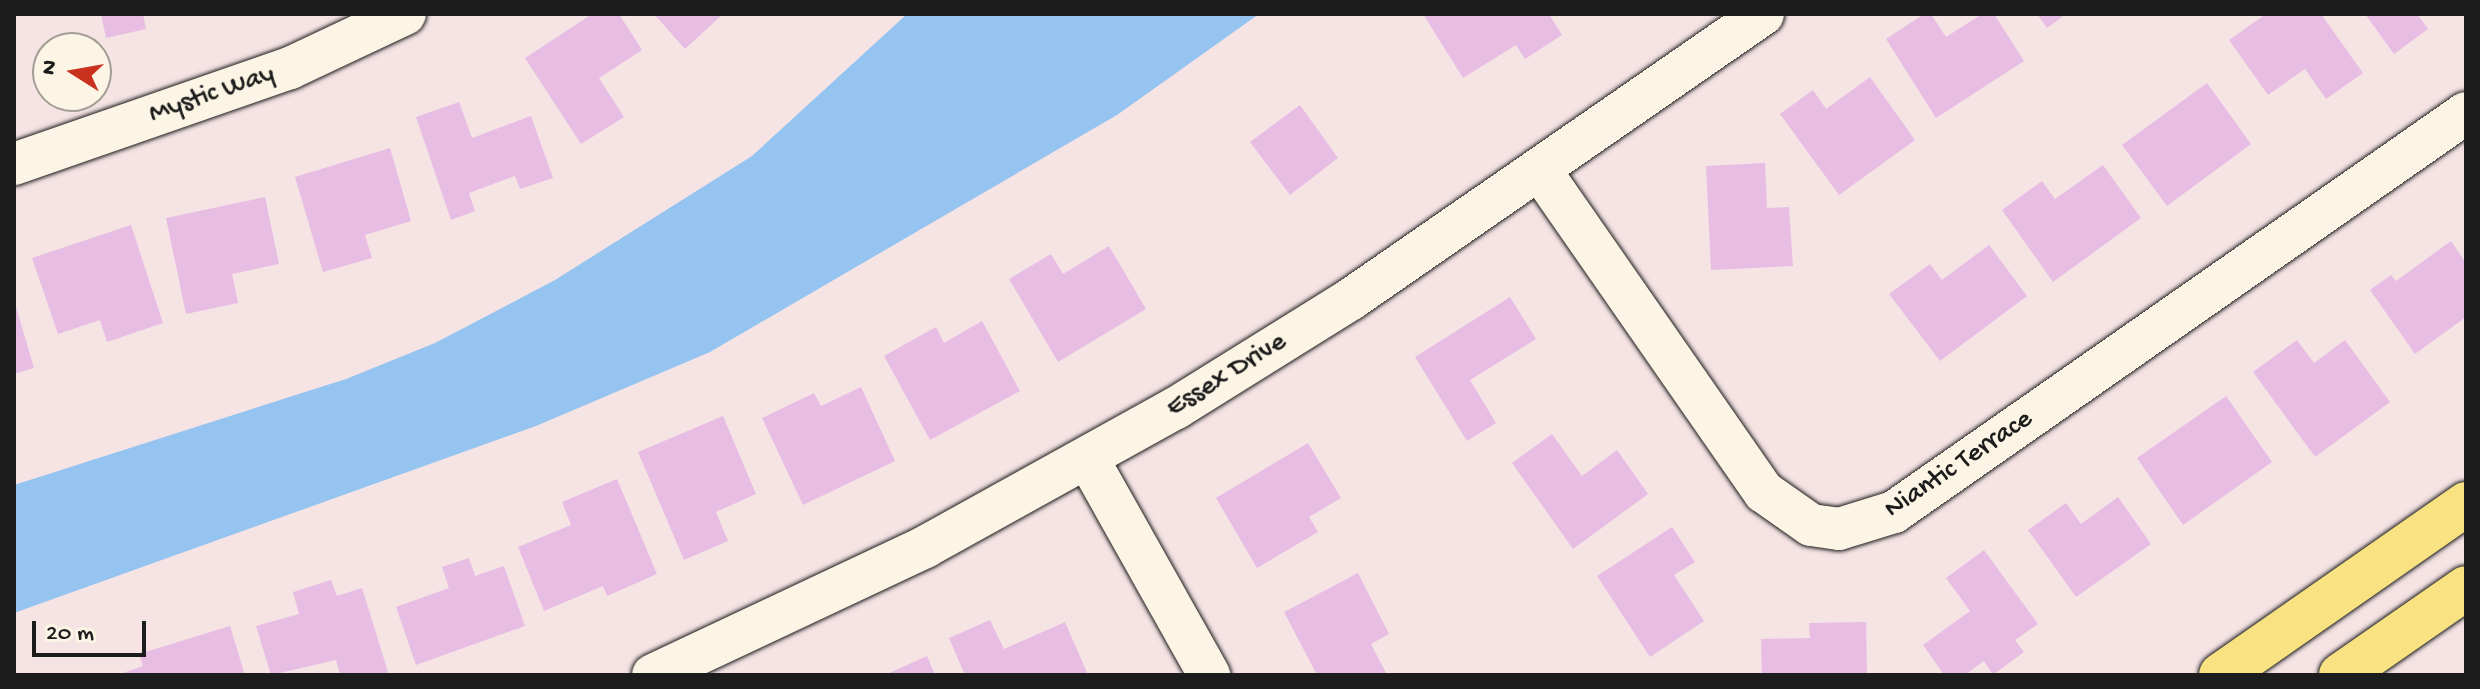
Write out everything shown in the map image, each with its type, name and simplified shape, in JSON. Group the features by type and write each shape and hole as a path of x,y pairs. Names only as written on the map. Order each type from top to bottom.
{"main road":[{"path":"2221,675 2466,504"},
{"path":"2341,675 2466,588"}],"street":[{"name":"Mystic Way","path":"14,164 290,68 405,14"},
{"name":"Essex Drive","path":"653,675 925,547 1088,459 1351,299 1763,14"},
{"name":"Niantic Terrace","path":"1540,170 1764,492 1811,525 1839,529 1894,512 2466,113"},
{"path":"1088,459 1209,675"}],"water":[{"path":"907,14 1259,14 1117,115 710,352 536,426 14,613 14,485 346,379 435,343 555,280 752,156"}],"building":[{"path":"101,14 143,14 146,29 112,37 112,32 105,32"},
{"path":"592,14 619,14 642,50 599,78 624,117 581,144 525,58"},
{"path":"654,14 723,14 685,49"},
{"path":"1423,14 1549,14 1562,35 1525,59 1516,45 1463,78"},
{"path":"1924,14 1931,14 1946,37 1982,14 1994,14 2024,61 1936,118 1886,39"},
{"path":"2037,14 2066,14 2047,28"},
{"path":"2266,14 2321,14 2363,73 2326,99 2305,69 2268,95 2229,40"},
{"path":"2365,14 2417,14 2428,29 2394,54"},
{"path":"1870,77 1915,140 1839,195 1780,114 1813,90 1826,109"},
{"path":"2207,83 2251,144 2167,206 2122,145"},
{"path":"459,102 472,138 531,116 553,178 520,189 515,176 469,193 475,211 451,220 416,117"},
{"path":"1300,105 1338,158 1290,195 1250,142"},
{"path":"390,148 411,221 365,235 372,258 323,272 295,177"},
{"path":"1765,163 1767,208 1789,207 1793,266 1711,270 1706,166"},
{"path":"2103,165 2141,218 2053,282 2002,210 2042,181 2055,199"},
{"path":"265,197 279,264 232,274 238,303 186,314 166,218"},
{"path":"131,225 163,323 107,342 100,320 58,334 32,258"},
{"path":"2451,241 2466,263 2466,317 2415,354 2370,290 2391,275 2396,281"},
{"path":"1989,245 2027,296 1940,361 1889,294 1930,264 1942,280"},
{"path":"1109,246 1146,309 1058,362 1009,279 1051,254 1063,274"},
{"path":"1510,297 1536,339 1470,380 1496,423 1467,441 1415,357"},
{"path":"14,300 34,368 14,374"},
{"path":"982,321 1020,391 930,440 884,356 936,327 944,343"},
{"path":"2297,340 2314,363 2345,340 2390,402 2315,457 2253,372"},
{"path":"861,387 895,461 803,505 762,418 814,393 821,406"},
{"path":"2226,396 2272,462 2183,525 2137,458"},
{"path":"723,416 756,494 716,512 728,541 684,560 638,452"},
{"path":"1552,434 1582,476 1617,450 1648,494 1573,549 1512,463"},
{"path":"1308,443 1341,498 1309,517 1318,532 1257,568 1216,498"},
{"path":"617,479 657,574 607,596 603,586 544,611 518,547 571,525 562,502"},
{"path":"2118,497 2151,544 2076,597 2028,530 2066,503 2081,524"},
{"path":"1672,527 1695,562 1674,575 1704,621 1650,657 1597,576"},
{"path":"1984,550 2038,624 2015,640 2024,652 1993,675 1984,661 1965,675 1944,675 1923,645 1970,611 1946,578"},
{"path":"469,558 475,576 504,566 525,626 416,665 396,607 449,588 442,567"},
{"path":"1358,573 1389,634 1371,644 1387,675 1317,675 1284,612"},
{"path":"331,580 337,596 362,588 389,675 340,675 336,660 271,675 256,626 299,614 293,592"},
{"path":"990,620 1004,649 1065,622 1088,675 965,675 949,638"},
{"path":"1866,622 1867,675 1762,675 1761,639 1810,638 1809,623"},
{"path":"230,626 245,675 117,675 143,666 139,654"},
{"path":"927,656 935,675 885,675"}]}
